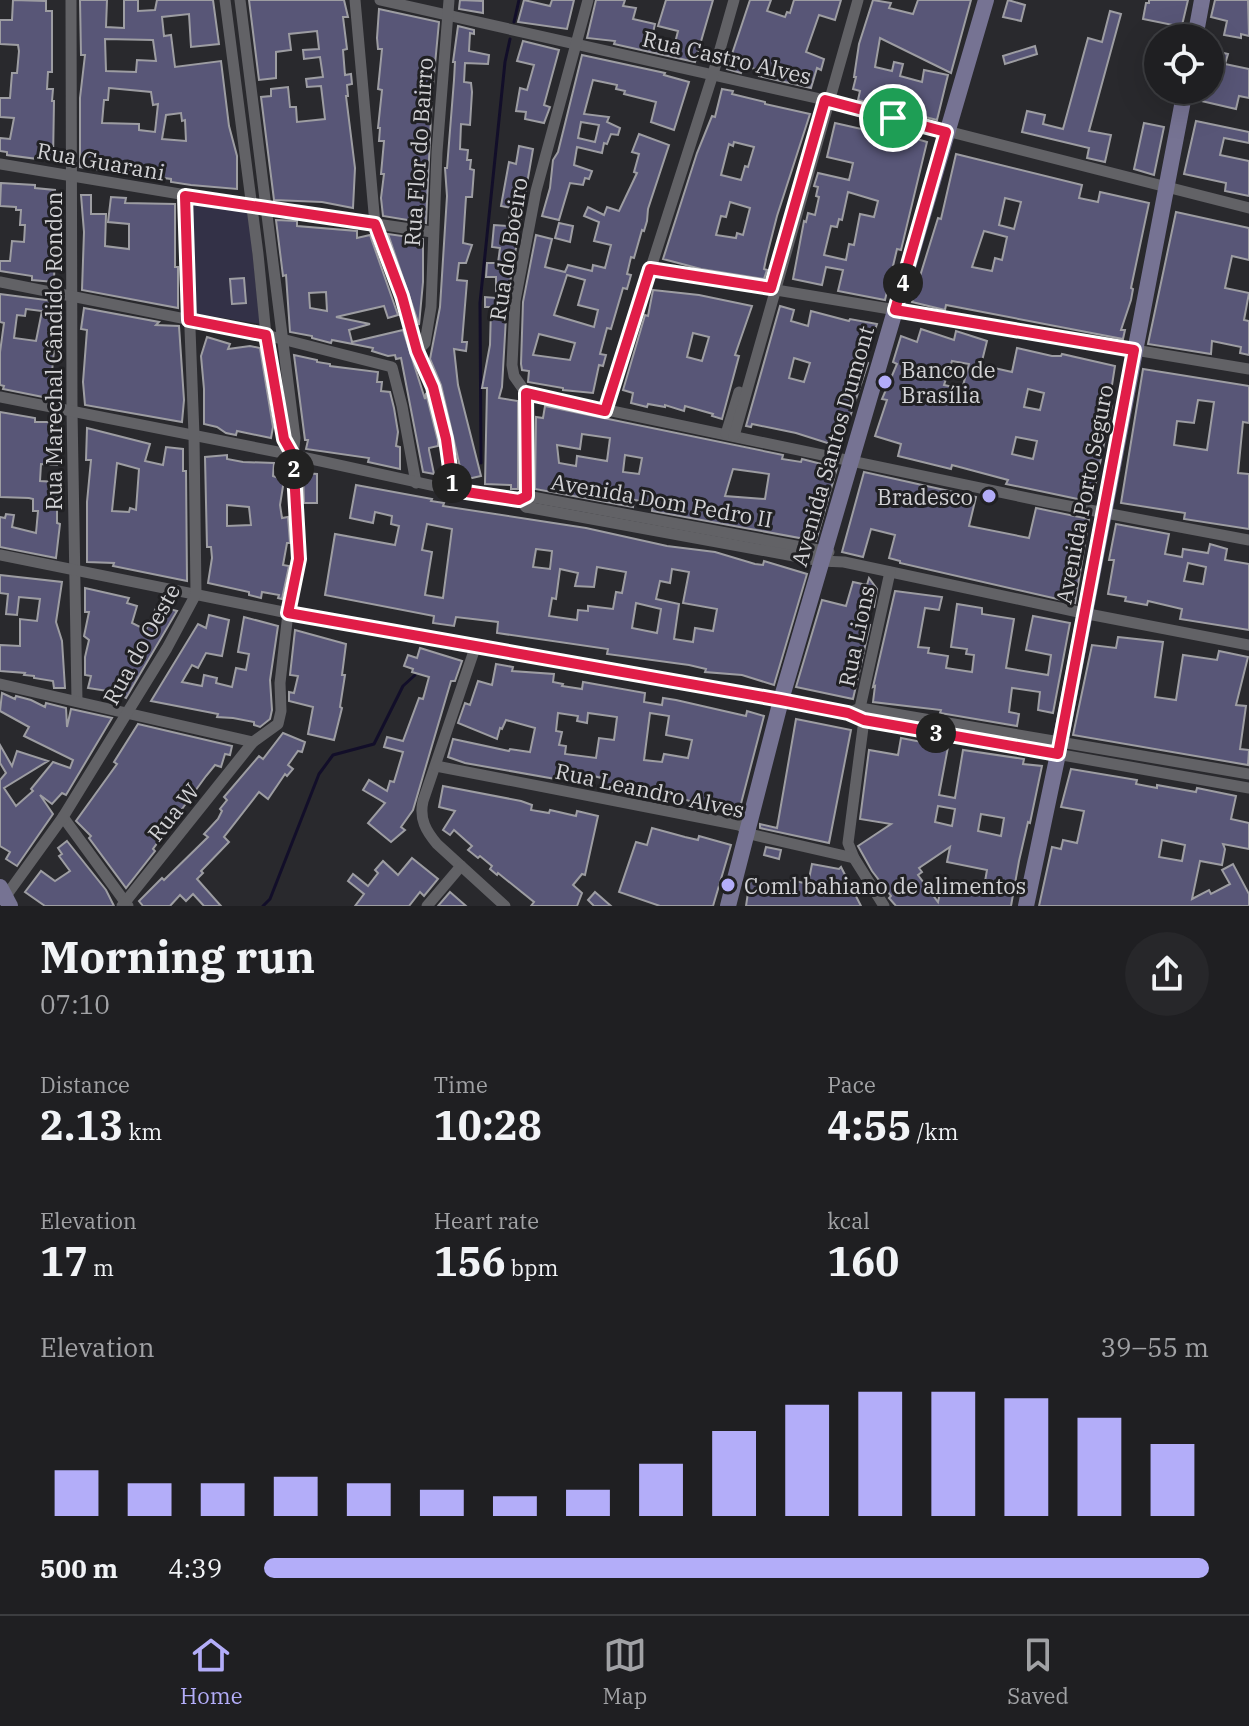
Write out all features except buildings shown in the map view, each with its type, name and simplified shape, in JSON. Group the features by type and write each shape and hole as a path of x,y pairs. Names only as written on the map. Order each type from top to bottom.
{"main road":[{"name":"Avenida Santos Dumont","path":"728,906 781,700 986,0"},
{"path":"1198,24 1202,0"},
{"name":"Avenida Porto Seguro","path":"1026,906 1182,104"}],"street":[{"name":"Rua Marechal Cândido Rondon","path":"71,0 72,411 77,701"},
{"path":"225,0 266,335 284,439 293,455"},
{"path":"240,0 295,438 293,455"},
{"path":"355,0 375,224 402,296 417,351 433,387 446,439 453,490"},
{"name":"Rua Castro Alves","path":"380,0 827,101 1249,208"},
{"name":"Rua Flor do Bairro","path":"417,351 425,343 429,328 432,232 449,0"},
{"name":"Rua do Boeiro","path":"524,501 526,393 514,376 512,365 515,301 536,191 588,0"},
{"path":"605,411 734,0"},
{"path":"730,435 856,0"},
{"name":"Rua Guarani","path":"0,164 185,196 432,232"},
{"name":"Rua do Oeste","path":"4,898 63,817 196,594 185,196"},
{"path":"650,269 1249,369"},
{"path":"0,282 266,335 392,367 416,483"},
{"path":"526,393 1249,540"},
{"name":"Avenida Dom Pedro II","path":"0,397 293,455 416,483 823,555 1083,613 1249,645"},
{"name":"Rua W","path":"125,905 253,742 273,729 280,720 280,683 288,613 299,559 293,455"},
{"path":"0,555 288,613 848,713 1249,774"},
{"name":"Rua Lions","path":"854,858 848,843 848,832 862,714 890,572"},
{"path":"476,645 423,801 423,823 437,844 505,906"},
{"path":"0,684 253,742"},
{"path":"1059,747 1249,788"},
{"name":"Rua Leandro Alves","path":"436,766 739,825 754,835 854,858"},
{"path":"63,817 125,905"},
{"path":"854,858 884,906"},
{"path":"427,906 461,866"}],"shaded area":[{"path":"191,203 248,210 260,324 197,314"}],"waterway":[{"path":"514,22 519,0"},
{"path":"481,463 480,303 510,39"},
{"path":"263,906 270,899 319,774 333,755 374,744 403,686 415,675"}],"place":[{"name":"Banco de Brasília","path":"885,382"},
{"name":"Bradesco","path":"989,496"},
{"name":"Coml bahiano de alimentos","path":"728,885"}],"route":[{"path":"825,100 893,118 946,132 895,310 1134,350 1058,754 864,720 848,713 781,700 288,613 299,559 293,455 284,439 266,335 189,320 185,196 375,224 402,296 417,351 433,387 446,439 453,490 519,500 527,496 526,393 605,411 650,269 771,288 825,100"}]}
